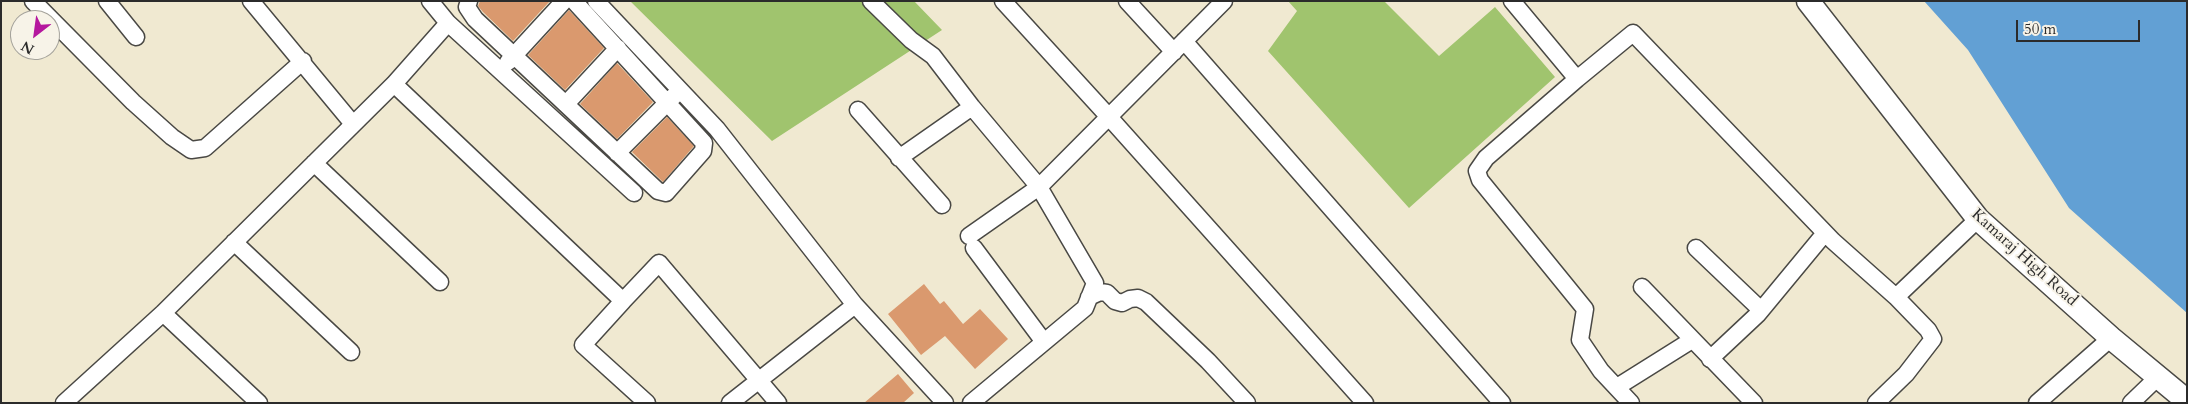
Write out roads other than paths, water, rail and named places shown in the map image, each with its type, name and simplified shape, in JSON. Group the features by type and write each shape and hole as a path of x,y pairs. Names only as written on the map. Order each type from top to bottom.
{"street":[{"path":"33,1 133,102 172,137 191,150 205,148 303,61"},
{"path":"107,1 136,37"},
{"path":"251,1 303,61 353,124"},
{"path":"430,1 448,23 634,193"},
{"path":"469,1 467,7 471,15 658,191 666,193 703,151 702,139 574,1"},
{"path":"501,71 514,54 564,1"},
{"path":"596,1 717,129 855,305 945,403"},
{"path":"870,1 911,40 933,56 972,107 1039,187 1095,283 1085,308 971,403"},
{"path":"1003,1 1364,403"},
{"path":"1127,1 1179,46 1497,401"},
{"path":"1044,342 972,242 1039,187 1224,1"},
{"name":"Kamaraj High Road","path":"1808,1 1978,219 2111,338 2187,401"},
{"path":"1517,3 1577,79"},
{"path":"75,399 394,84 448,23"},
{"path":"1632,403 1592,359 1580,340 1585,309 1480,180 1477,171 1486,158 1632,34 1825,233 1896,297 1928,330 1933,339 1906,374 1876,403"},
{"path":"566,104 618,48"},
{"path":"394,84 624,301"},
{"path":"617,153 680,90"},
{"path":"899,158 972,107"},
{"path":"858,110 942,205"},
{"path":"314,163 440,282"},
{"path":"1896,297 1978,219"},
{"path":"1710,359 1761,310 1825,233"},
{"path":"234,242 350,352"},
{"path":"1696,248 1761,310"},
{"path":"647,403 582,345 659,263 778,403"},
{"path":"1642,286 1754,403"},
{"path":"1089,297 1100,292 1107,293 1115,301 1122,303 1138,298 1146,302 1208,361 1247,403"},
{"path":"730,403 855,305"},
{"path":"163,313 259,403"},
{"path":"2038,403 2111,338"},
{"path":"1617,387 1692,340"},
{"path":"2131,403 2158,378"}],"water":[{"path":"1924,1 2187,1 2187,313 2069,208 1968,50"}]}
